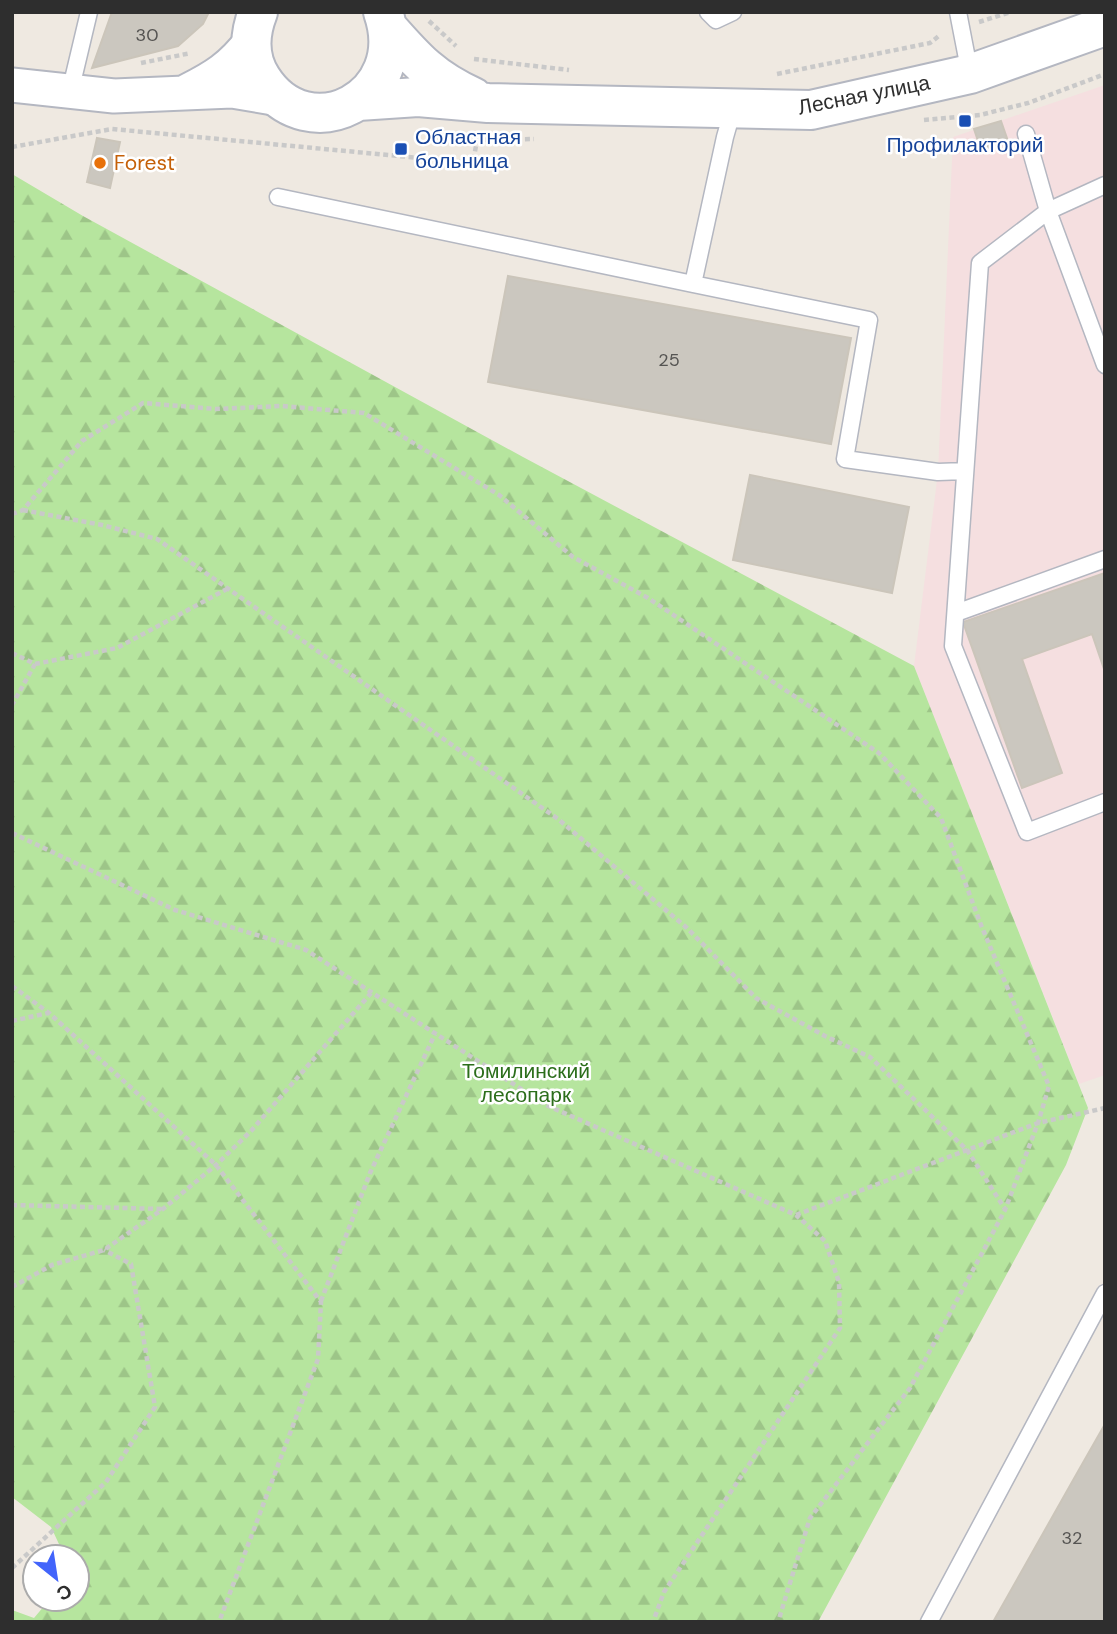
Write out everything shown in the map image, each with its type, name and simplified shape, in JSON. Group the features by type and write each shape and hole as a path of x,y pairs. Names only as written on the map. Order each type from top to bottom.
{"main road":[{"path":"254,27 252,58 267,88 294,107 310,112 327,112 343,109 358,101 381,77 397,18"},
{"name":"Лесная улица","path":"397,18 419,63 447,85 488,103"},
{"name":"Лесная улица","path":"358,101 418,97 488,103 811,110 970,74 1105,26"}],"street":[{"path":"181,94 217,76 236,60 254,27"},
{"path":"12,85 114,96 232,91 279,99"}],"lane":[{"path":"70,92 89,12"},
{"path":"708,12 716,20 733,12"},
{"path":"959,20 970,74"},
{"path":"693,284 733,109"},
{"path":"1026,134 1048,211 1105,365"},
{"path":"1105,185 1048,211 980,263 953,646 1027,831 1105,802"},
{"path":"278,197 869,320 845,458 938,472 965,471"},
{"path":"956,613 1105,559"},
{"path":"929,1622 1105,1293"}],"path":[{"path":"768,75 930,43 959,20 1011,12"},
{"path":"397,18 458,49"},
{"path":"128,65 201,50"},
{"path":"468,58 577,70"},
{"path":"12,147 112,129"},
{"path":"12,514 23,510 82,441 143,403 216,409 282,406 364,413 499,495 573,557 648,598 879,753 941,818 981,925 1049,1086 1005,1210 909,1388 810,1518 778,1622"},
{"path":"23,510 102,525 157,540 558,819 687,928 757,998 825,1036 870,1057 967,1150 1005,1210"},
{"path":"12,653 35,664 117,648 227,589"},
{"path":"12,705 35,664"},
{"path":"12,834 175,909 306,950 546,1105 796,1215 825,1241 839,1283 840,1328 664,1592 653,1622"},
{"path":"12,986 49,1013 216,1165 321,1302"},
{"path":"12,1287 52,1265 104,1250 163,1209 216,1165 251,1131 371,993"},
{"path":"12,1021 49,1013"},
{"path":"219,1622 318,1359 321,1302 370,1173 435,1034"},
{"path":"796,1215 1038,1123 1105,1108"},
{"path":"12,1205 163,1209"},
{"path":"12,1568 106,1482 155,1407 131,1264 104,1250"}],"shaded area":[{"path":"1105,85 1105,1075 1079,1084 914,666 938,472 953,137"}],"green space":[{"name":"Томилинский лесопарк","path":"12,174 83,216 523,457 914,666 1088,1108 1066,1165 818,1622 12,1622 12,1610 34,1618 38,1613 91,1613 91,1543 58,1543 51,1527 12,1497"}],"building":[{"path":"112,12 209,12 203,24 178,46 92,68"},
{"path":"1001,121 1008,141 981,150 974,129"},
{"path":"97,138 120,142 110,188 87,182"},
{"path":"508,276 851,338 831,444 488,382"},
{"path":"750,475 909,507 892,593 733,560"},
{"path":"1105,573 1105,672 1092,634 1022,659 1062,773 1022,788 963,622"},
{"path":"1105,1424 1105,1622 993,1622 1076,1475"}],"place":[{"name":"Профилакторий","path":"965,121"},
{"name":"Областная больница","path":"401,149"},
{"name":"Forest","path":"100,163"}]}
